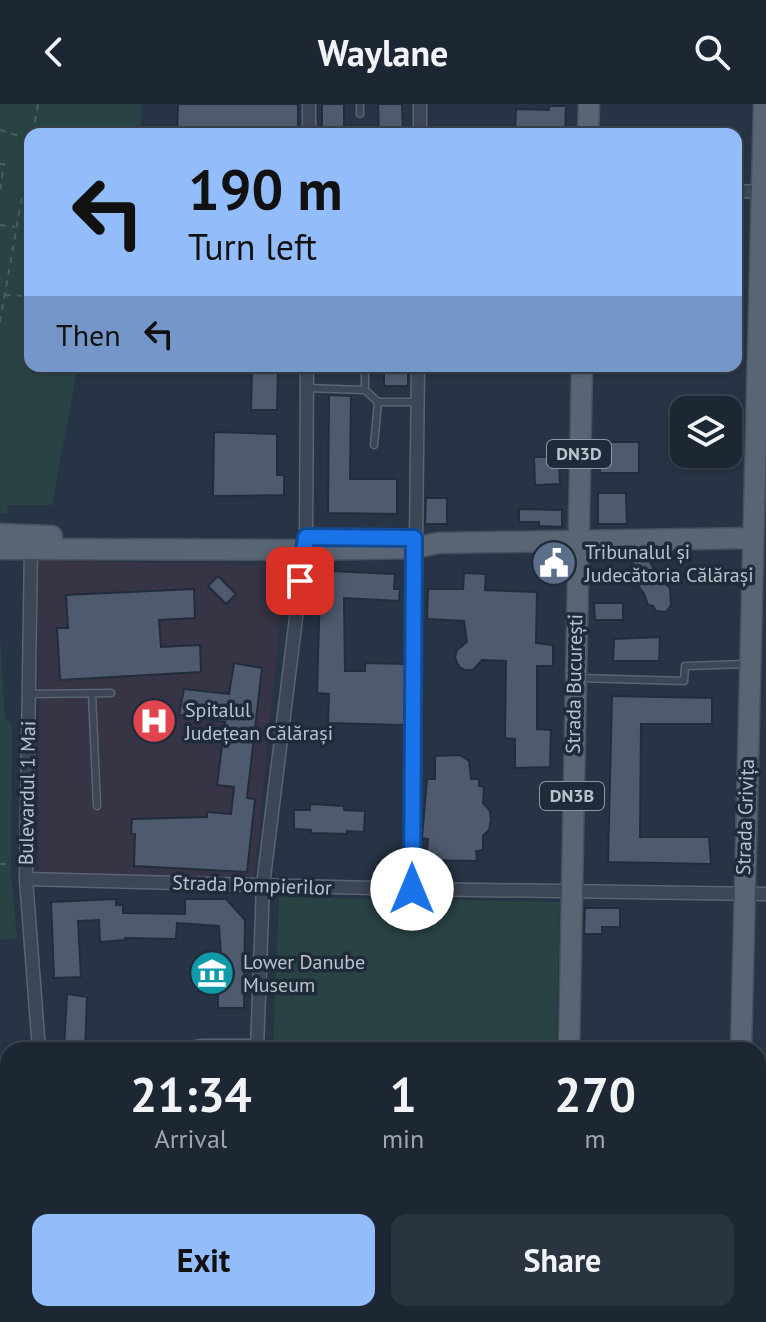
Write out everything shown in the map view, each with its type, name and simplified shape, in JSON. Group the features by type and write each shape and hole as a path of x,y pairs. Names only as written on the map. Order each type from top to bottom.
{"main road":[{"path":"588,128 589,104"},
{"name":"Strada Grivița","path":"741,1042 749,663 759,538 764,104"},
{"name":"Strada București","path":"569,1042 582,372"},
{"path":"0,534 31,542"},
{"path":"0,549 31,542 305,544 759,538"}],"street":[{"path":"309,104 309,128"},
{"path":"420,104 420,128"},
{"path":"742,191 764,192"},
{"path":"257,1042 263,885 305,544 307,372"},
{"path":"412,889 418,372"},
{"name":"Bulevardul 1 Mai","path":"31,542 26,879 38,1042"},
{"name":"Strada Pompierilor","path":"26,879 766,894"}],"lane":[{"path":"360,104 360,114"},
{"path":"365,372 365,390"},
{"path":"307,388 365,390 378,402 417,402"},
{"path":"374,445 378,402"},
{"path":"574,678 684,681 685,666 749,663"},
{"path":"92,693 97,806"},
{"path":"29,694 111,693"}],"path":[{"path":"34,128 38,104"},
{"path":"0,130 24,137"},
{"path":"0,164 4,164 0,191"},
{"path":"0,322 24,194"},
{"path":"0,225 17,227"},
{"path":"5,295 24,297"},
{"path":"0,864 11,864"}],"shaded area":[{"name":"Spitalul Județean Călărași","path":"38,560 286,565 254,877 39,876"}],"green space":[{"path":"0,104 141,104 141,128 24,128 24,372 77,372 52,505 8,505 7,513 0,514"},
{"path":"0,636 5,718 12,724 11,874 17,938 0,940"},
{"path":"279,897 560,902 556,1042 273,1042"}],"building":[{"path":"178,104 298,104 298,128 177,128"},
{"path":"322,104 344,104 344,128 322,128"},
{"path":"378,104 402,104 403,128 379,128"},
{"path":"549,106 566,106 565,128 515,128 516,109 549,110"},
{"path":"252,372 278,372 277,410 251,410"},
{"path":"384,372 408,372 408,386 384,386"},
{"path":"329,395 351,396 350,479 397,479 397,514 328,513"},
{"path":"214,432 277,434 277,475 284,475 284,495 213,496"},
{"path":"600,442 639,442 639,473 600,473"},
{"path":"534,457 559,457 560,484 535,485"},
{"path":"598,493 626,493 627,524 598,524"},
{"path":"426,498 447,498 447,524 425,524"},
{"path":"519,509 562,510 562,527 519,522"},
{"path":"638,553 642,559 646,556 670,588 671,605 666,612 656,611 648,605 627,569 634,565 629,558"},
{"path":"329,571 395,574 394,589 400,589 399,601 344,598 345,671 365,671 365,663 406,664 404,725 328,723 329,694 317,693 320,589 313,589 313,579 329,579"},
{"path":"464,573 486,574 485,590 537,592 536,643 553,645 553,666 537,666 537,729 551,730 550,767 515,768 515,739 505,738 506,661 482,660 473,670 459,667 455,658 457,650 467,642 464,621 427,619 428,589 463,589"},
{"path":"218,576 236,594 226,604 208,586"},
{"path":"194,589 195,618 159,620 161,647 200,645 201,672 60,680 57,628 68,628 66,595"},
{"path":"594,603 623,603 623,620 595,620"},
{"path":"660,637 659,661 613,661 614,639"},
{"path":"234,663 262,668 247,798 255,799 247,872 134,866 132,819 207,817 207,812 231,814 234,787 217,785 225,722 179,715 184,689 229,694"},
{"path":"612,696 712,698 712,724 641,724 640,837 709,837 711,864 608,862"},
{"path":"460,755 469,761 471,779 479,779 479,786 484,787 483,803 490,811 491,820 489,830 483,836 483,850 476,851 477,861 426,860 428,839 422,838 427,779 435,779 435,756"},
{"path":"310,804 365,811 364,832 311,833 311,830 294,829 294,810 310,810"},
{"path":"116,899 116,905 123,905 123,913 185,914 185,899 226,899 245,920 244,1008 218,1008 218,995 206,995 206,980 198,980 198,970 222,970 219,926 177,923 176,939 125,938 100,942 99,920 78,921 81,977 54,978 51,902"},
{"path":"585,908 620,908 620,927 602,927 602,934 584,934"},
{"path":"67,994 87,997 85,1042 64,1042"}],"place":[{"name":"Tribunalul și Judecătoria Călărași","path":"554,563"},
{"name":"Spitalul Județean Călărași","path":"154,721"},
{"name":"Lower Danube Museum","path":"212,973"}],"route":[{"path":"300,581 306,537 414,538 412,889"}]}
